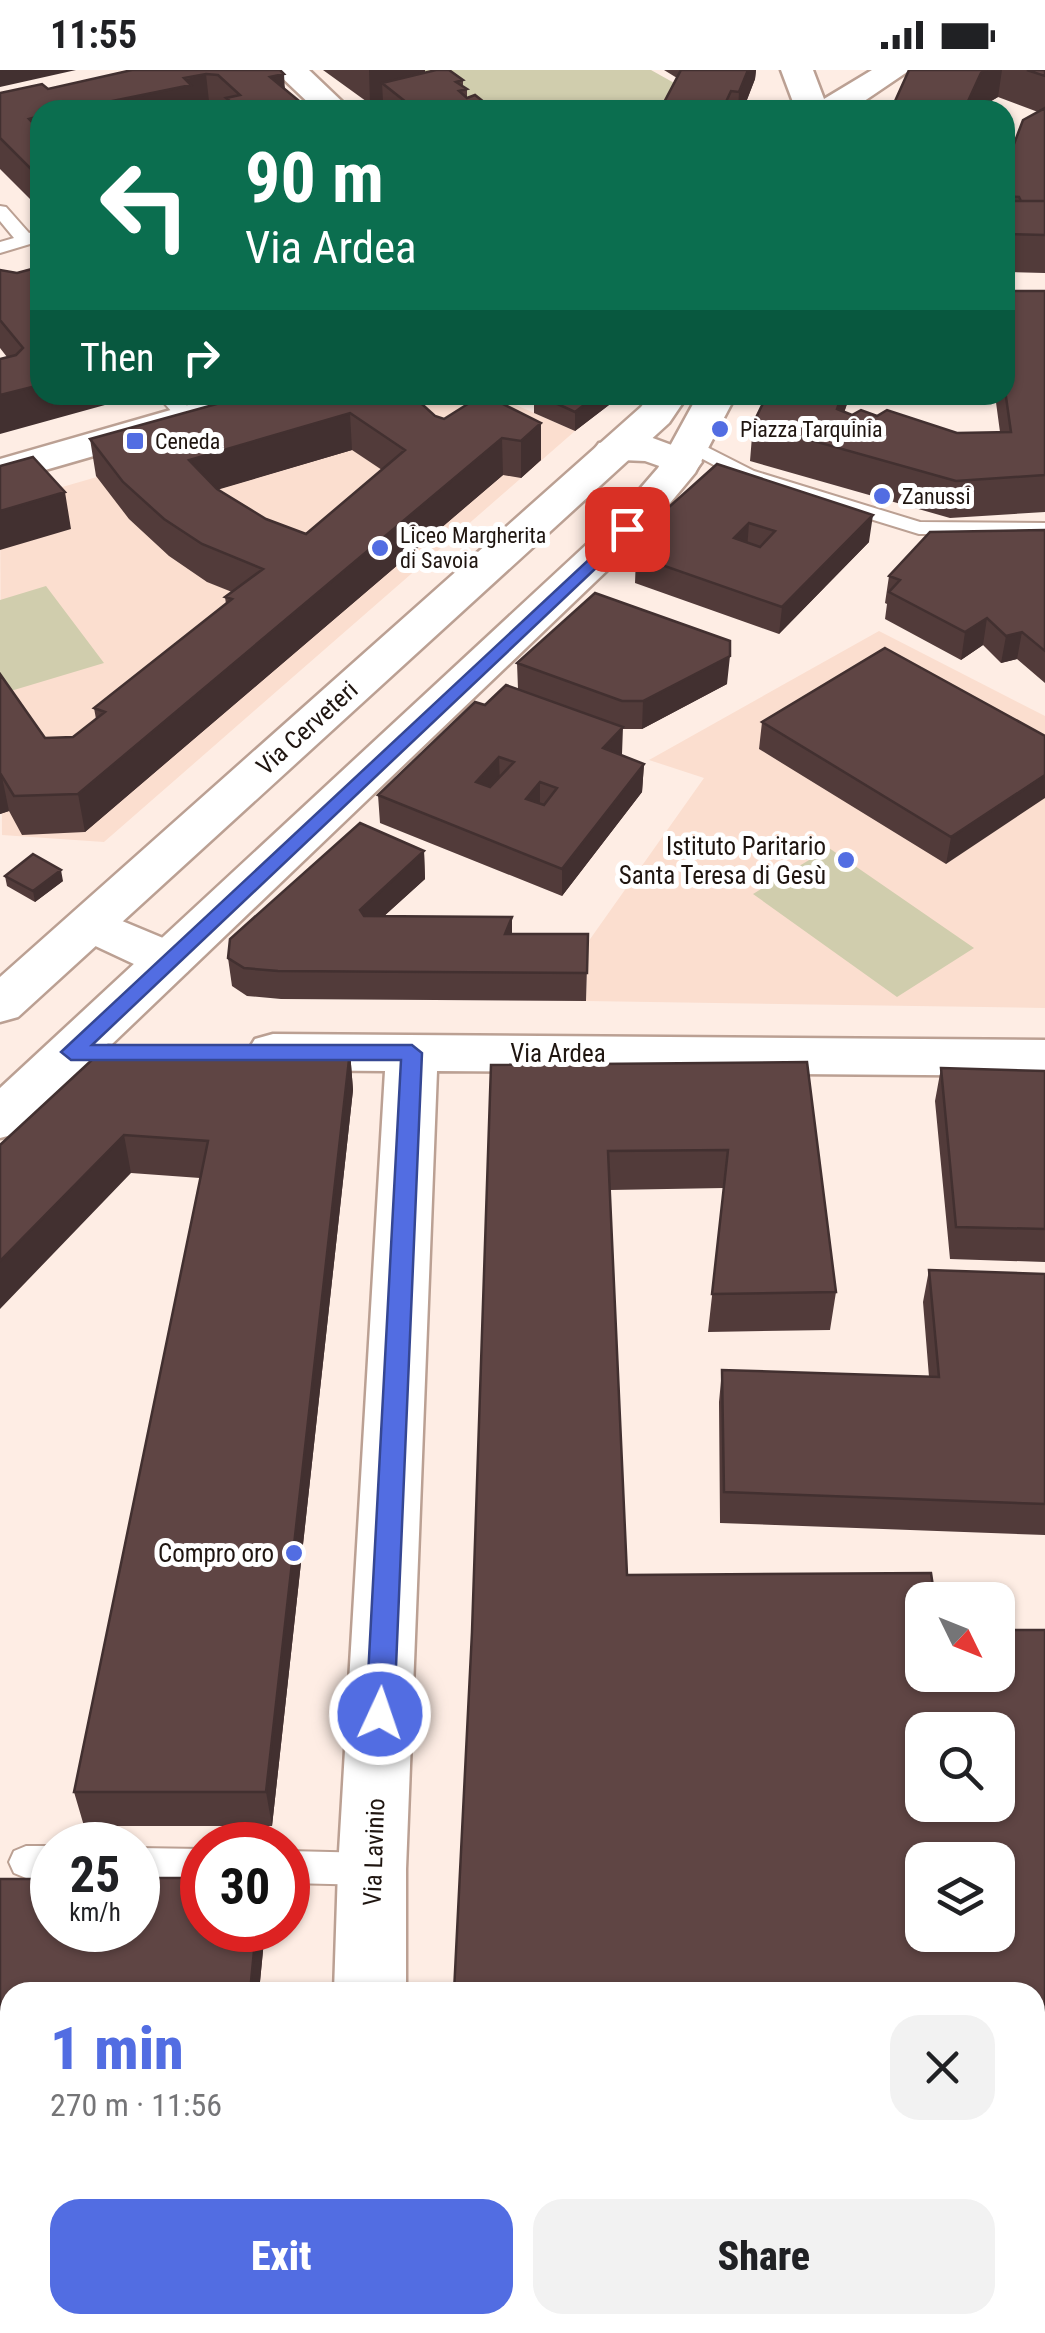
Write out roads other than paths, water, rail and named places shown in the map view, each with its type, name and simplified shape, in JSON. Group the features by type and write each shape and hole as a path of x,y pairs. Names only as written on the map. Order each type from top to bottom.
{"main road":[{"path":"290,70 324,100"},
{"path":"823,92 894,70"},
{"name":"Via Cerveteri","path":"0,1004 662,405"},
{"path":"0,1119 627,529 686,454 711,405"},
{"path":"0,470 177,406"},
{"path":"613,451 650,449 686,454"},
{"path":"91,924 170,960"},
{"path":"71,1052 138,1052"},
{"name":"Via Ardea","path":"216,1052 1045,1058"},
{"name":"Via Lavinio","path":"370,1982 372,1869 412,1053"}],"lane":[{"path":"0,211 30,234"},
{"path":"0,248 30,237"},
{"path":"686,454 919,528 1045,529"},
{"path":"310,1868 372,1869"}],"place":[{"name":"Piazza Tarquinia","path":"720,429"},
{"name":"Ceneda","path":"135,441"},
{"name":"Zanussi","path":"882,496"},
{"name":"Liceo Margherita di Savoia","path":"380,548"},
{"name":"Istituto Paritario Santa Teresa di Gesù","path":"846,860"},
{"name":"Compro oro","path":"294,1553"}]}
